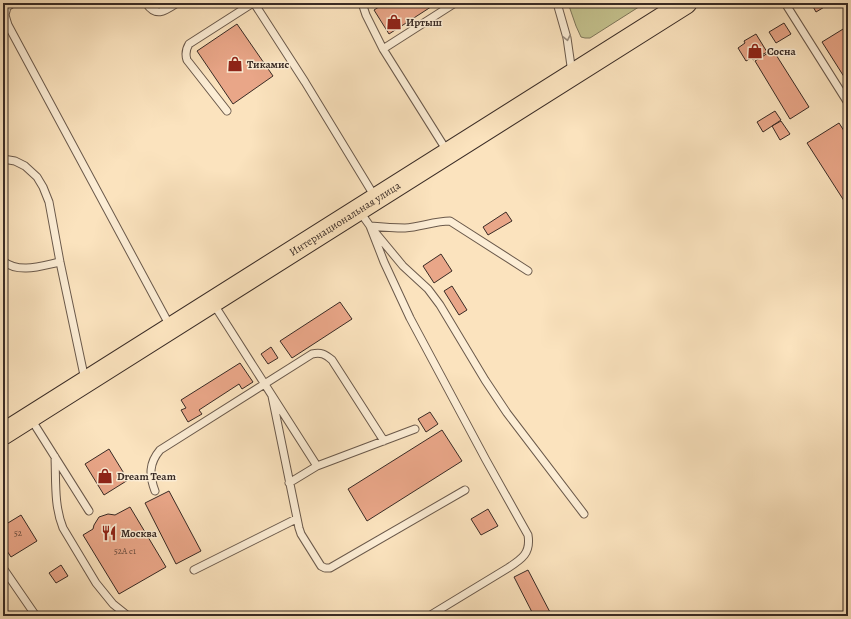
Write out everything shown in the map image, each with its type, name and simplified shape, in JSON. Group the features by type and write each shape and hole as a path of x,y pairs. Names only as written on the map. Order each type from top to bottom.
{"main road":[{"name":"Интернациональная улица","path":"3,434 212,302 368,212 448,153 686,3"}],"lane":[{"path":"13,3 8,7 5,15 8,25 171,328"},
{"path":"146,3 154,12 166,11 178,3"},
{"path":"227,112 187,60 186,48 254,3 305,82 368,212 403,266 428,289 508,413 584,514"},
{"path":"362,3 366,15 383,48 448,153"},
{"path":"383,48 455,3"},
{"path":"557,3 567,38 572,75"},
{"path":"785,3 848,103"},
{"path":"3,159 15,161 25,166 37,177 49,202 60,262 86,382"},
{"path":"368,212 405,228 442,221 450,221 528,271"},
{"path":"368,212 384,262 410,318 528,535 529,543 526,553 520,560 429,616"},
{"path":"3,261 9,266 23,269 60,262"},
{"path":"212,302 317,466"},
{"path":"155,491 151,480 151,471 155,456 160,450 312,354 320,352 327,355 332,360 384,441"},
{"path":"272,396 296,519 301,534 321,566 325,568 330,568 465,490"},
{"path":"30,417 89,510"},
{"path":"290,483 317,466 415,429"},
{"path":"55,457 57,509 62,528 96,583 113,604 128,616"},
{"path":"194,570 296,519"},
{"path":"3,568 36,616"}],"shaded area":[{"path":"568,3 645,3 590,38 585,38 581,37"}],"building":[{"name":"Иртыш","path":"382,3 437,3 389,34 374,10 382,5"},
{"path":"811,3 831,3 816,12"},
{"path":"784,23 791,34 776,43 769,32"},
{"path":"237,24 273,76 233,104 197,51"},
{"path":"848,26 848,83 822,42"},
{"path":"756,34 767,52 753,60 751,58 746,61 738,48 745,43 744,41"},
{"path":"773,50 809,107 790,119 755,61"},
{"path":"775,111 781,120 763,132 757,122"},
{"path":"781,121 790,134 780,140 772,126"},
{"path":"839,123 848,137 848,207 807,143"},
{"path":"506,212 512,221 488,235 483,227"},
{"path":"441,254 452,271 434,283 423,266"},
{"path":"452,286 467,310 459,315 444,291"},
{"path":"340,302 352,319 292,358 280,341"},
{"path":"271,347 278,358 268,364 261,354"},
{"path":"240,363 253,382 242,389 239,384 199,410 202,414 188,422 181,410 186,408 181,400"},
{"path":"430,412 438,424 426,432 418,419"},
{"path":"442,430 462,461 367,521 348,489"},
{"path":"109,449 128,480 104,495 85,464"},
{"path":"169,491 201,551 176,564 145,503"},
{"path":"130,507 166,567 119,594 83,535 93,529 99,517 108,514 115,515"},
{"path":"488,509 498,526 481,535 471,519"},
{"path":"21,515 37,541 11,557 3,545 3,526"},
{"path":"61,565 68,576 56,583 49,573"},
{"path":"528,570 552,616 534,616 514,577"}],"place":[{"name":"Иртыш","path":"394,22"},
{"name":"Сосна","path":"755,51"},
{"name":"Тикамис","path":"235,64"},
{"name":"Dream Team","path":"105,476"},
{"name":"Москва","path":"109,533"}]}
